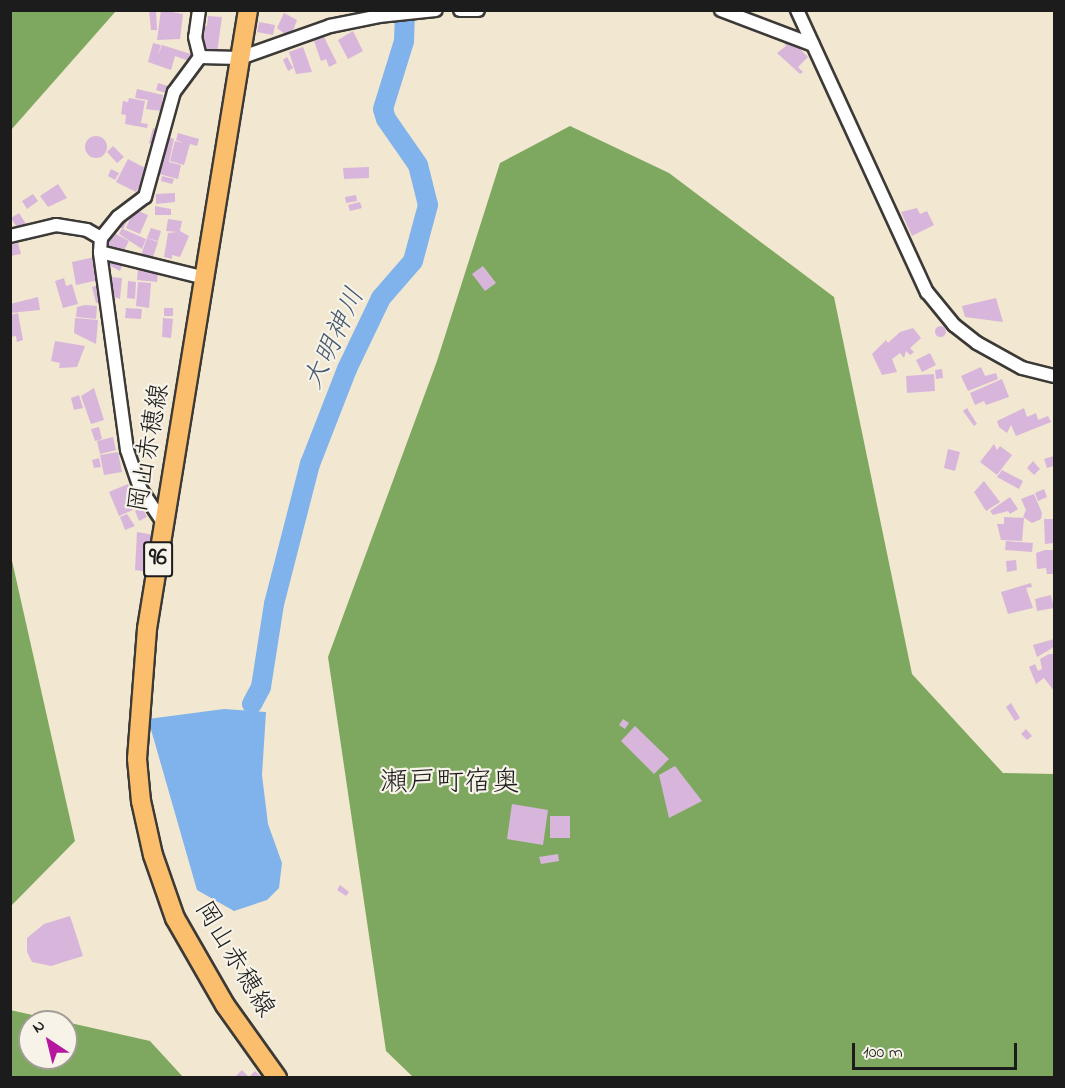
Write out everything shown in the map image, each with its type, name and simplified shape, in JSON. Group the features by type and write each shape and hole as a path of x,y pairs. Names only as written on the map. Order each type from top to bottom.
{"main road":[{"name":"岡山赤穂線","path":"248,10 164,524 140,688 137,759 141,801 153,855 176,918 220,996 277,1077"}],"street":[{"path":"199,10 195,37 200,57"},
{"path":"200,57 240,58 330,26 379,16 436,10"},
{"path":"460,10 478,10"},
{"path":"721,10 813,45"},
{"path":"797,10 927,292 954,325 977,343 1022,368 1054,376"},
{"path":"164,524 140,488 127,450 100,252 101,238 128,206 145,197 174,92 200,57"},
{"path":"10,236 56,225 87,230 101,238"},
{"path":"100,252 206,278"}],"green space":[{"path":"10,11 116,11 11,130"},
{"path":"570,126 669,173 834,297 912,674 1003,773 1054,774 1054,1077 413,1077 386,1051 328,657 437,361 500,163"},
{"path":"10,552 75,841 11,906 10,906"},
{"path":"10,1010 18,1012 18,1070 78,1070 78,1025 150,1041 183,1077 11,1077"}],"water":[{"path":"224,709 266,712 262,775 268,824 282,863 279,888 267,900 234,911 197,890 148,719"}],"building":[{"path":"149,10 156,10 157,30 151,30"},
{"path":"161,10 183,14 180,39 157,40"},
{"path":"284,13 297,20 290,38 277,28"},
{"path":"208,16 222,17 217,53 201,51 203,25 207,26"},
{"path":"259,22 275,25 273,35 257,32"},
{"path":"353,31 363,51 348,59 338,40"},
{"path":"324,37 337,63 329,67 326,59 321,61 314,41"},
{"path":"789,38 808,57 798,67 803,72 800,74 777,53 786,46 784,43"},
{"path":"153,43 161,45 158,55 162,45 194,55 192,62 175,56 171,70 148,62"},
{"path":"303,47 312,72 296,74 289,52"},
{"path":"287,57 293,68 288,71 283,60"},
{"path":"158,83 168,86 166,93 156,90"},
{"path":"137,89 163,95 161,111 146,109 148,100 135,98"},
{"path":"129,98 145,101 141,123 148,124 147,128 125,124 126,115 121,114 123,101 128,102"},
{"path":"153,128 163,131 156,154 150,152 152,144 149,143"},
{"path":"178,133 199,139 197,146 190,144 184,165 170,161 175,141 183,143 176,140"},
{"path":"96,136 104,139 107,147 104,155 96,158 88,155 85,147 88,139"},
{"path":"168,137 174,139 169,162 181,165 178,179 159,174"},
{"path":"113,146 124,157 117,163 107,152"},
{"path":"128,159 151,171 136,192 116,182"},
{"path":"369,167 369,178 344,179 343,168"},
{"path":"111,169 119,173 115,180 108,176"},
{"path":"162,176 174,179 172,184 161,181"},
{"path":"58,184 67,198 48,207 40,196"},
{"path":"175,193 175,202 156,204 156,194"},
{"path":"33,194 38,201 27,209 22,201"},
{"path":"356,195 357,201 346,203 345,197"},
{"path":"360,202 362,208 350,211 348,205"},
{"path":"155,206 171,209 171,215 155,215"},
{"path":"917,208 920,214 927,211 934,225 912,236 901,212"},
{"path":"134,209 148,215 140,234 126,228"},
{"path":"19,213 28,227 20,232 11,218"},
{"path":"124,217 128,219 123,229 146,239 142,249 119,234 122,228 117,226"},
{"path":"168,219 182,221 180,231 189,236 180,257 172,255 172,259 164,257 168,233 177,232 166,231"},
{"path":"151,228 161,231 158,241 147,238"},
{"path":"114,233 129,241 122,254 107,246"},
{"path":"147,238 158,242 153,257 175,262 174,266 140,258"},
{"path":"18,243 21,254 10,256 10,245"},
{"path":"107,256 123,264 120,271 104,263"},
{"path":"95,257 99,280 76,285 72,262"},
{"path":"483,266 496,283 485,291 472,274"},
{"path":"138,269 158,271 157,282 137,280"},
{"path":"111,277 122,278 120,299 109,295"},
{"path":"64,278 66,286 72,284 78,304 63,308 55,281"},
{"path":"128,281 136,282 135,299 127,298"},
{"path":"138,282 151,283 149,308 136,306"},
{"path":"98,285 103,301 96,303 92,287"},
{"path":"38,297 40,310 10,313 10,304"},
{"path":"996,298 1003,322 965,317 962,306"},
{"path":"97,306 96,319 76,317 77,307"},
{"path":"126,308 142,309 141,319 125,318"},
{"path":"164,308 173,308 173,316 164,316"},
{"path":"18,313 23,340 17,342 16,336 10,337 10,315"},
{"path":"75,318 98,320 96,344 74,333"},
{"path":"163,318 173,319 171,338 162,337"},
{"path":"940,325 946,331 940,337 934,331"},
{"path":"913,328 921,338 910,348 914,352 910,355 906,351 904,358 900,353 892,359 897,372 882,375 872,354 886,340 888,343 900,332"},
{"path":"55,341 85,346 77,367 59,368 60,363 51,361"},
{"path":"930,353 936,365 922,372 916,360"},
{"path":"981,367 985,376 996,373 998,379 968,391 961,376"},
{"path":"942,369 943,378 936,379 935,370"},
{"path":"934,374 935,391 907,393 906,376"},
{"path":"1002,379 1009,397 986,405 984,401 975,405 970,393"},
{"path":"94,388 104,420 91,424 81,396"},
{"path":"79,395 83,408 74,410 71,398"},
{"path":"967,408 977,424 974,426 963,411"},
{"path":"1024,408 1027,417 1036,413 1038,420 1048,416 1051,422 1016,436 1011,425 1007,433 999,427 997,421"},
{"path":"99,427 102,439 95,441 91,429"},
{"path":"113,437 116,450 100,454 97,441"},
{"path":"994,444 997,450 1000,446 1012,455 997,475 980,462"},
{"path":"948,449 960,452 955,471 944,468"},
{"path":"118,452 122,472 104,475 100,455"},
{"path":"1054,456 1054,466 1047,468 1044,459"},
{"path":"99,458 101,467 94,468 92,460"},
{"path":"1033,461 1040,469 1034,475 1027,468"},
{"path":"1002,470 1023,481 1019,489 997,477"},
{"path":"984,481 1000,502 986,511 974,492"},
{"path":"128,484 130,489 134,487 142,506 119,516 109,492"},
{"path":"1044,489 1047,497 1038,501 1035,493"},
{"path":"1034,494 1042,513 1041,519 1032,523 1023,517 1026,510 1021,499"},
{"path":"1010,497 1018,509 1010,514 1008,511 993,515 990,511"},
{"path":"142,507 147,517 139,521 135,511"},
{"path":"127,514 135,526 125,530 120,517"},
{"path":"1004,517 1024,518 1022,541 1001,540 997,524 1004,524"},
{"path":"1044,519 1054,519 1054,543 1045,544"},
{"path":"137,532 154,535 148,572 135,570"},
{"path":"1006,541 1033,543 1032,552 1005,550"},
{"path":"1054,550 1054,574 1047,574 1046,568 1037,569 1036,553"},
{"path":"1016,560 1017,570 1007,572 1006,561"},
{"path":"1031,583 1032,587 1026,588 1033,608 1008,614 1001,592"},
{"path":"1051,595 1054,608 1037,611 1035,599"},
{"path":"1054,639 1054,647 1037,657 1033,645"},
{"path":"1054,654 1054,691 1044,678 1036,684 1029,667 1035,664 1038,671 1042,669 1040,659"},
{"path":"1011,703 1020,718 1015,721 1006,707"},
{"path":"623,719 629,723 625,729 619,725"},
{"path":"635,726 669,759 654,774 621,741"},
{"path":"1026,729 1032,736 1027,740 1021,734"},
{"path":"675,766 702,801 669,818 659,775"},
{"path":"512,804 548,810 543,845 507,839"},
{"path":"550,816 570,816 570,838 550,838"},
{"path":"558,854 559,861 541,864 539,857"},
{"path":"340,885 349,892 346,896 337,890"},
{"path":"70,916 83,956 51,966 32,962 27,952 27,938 44,924"},
{"path":"242,1070 249,1077 255,1071 262,1078 234,1078"}],"waterway":[{"name":"大明神川","path":"252,704 261,687 274,604 310,464 347,369 381,298 413,261 428,205 418,165 386,119 383,109 404,41 405,10"},
{"path":"248,715 252,704"}],"district":[{"name":"瀬戸町宿奥","path":"450,784"}]}
